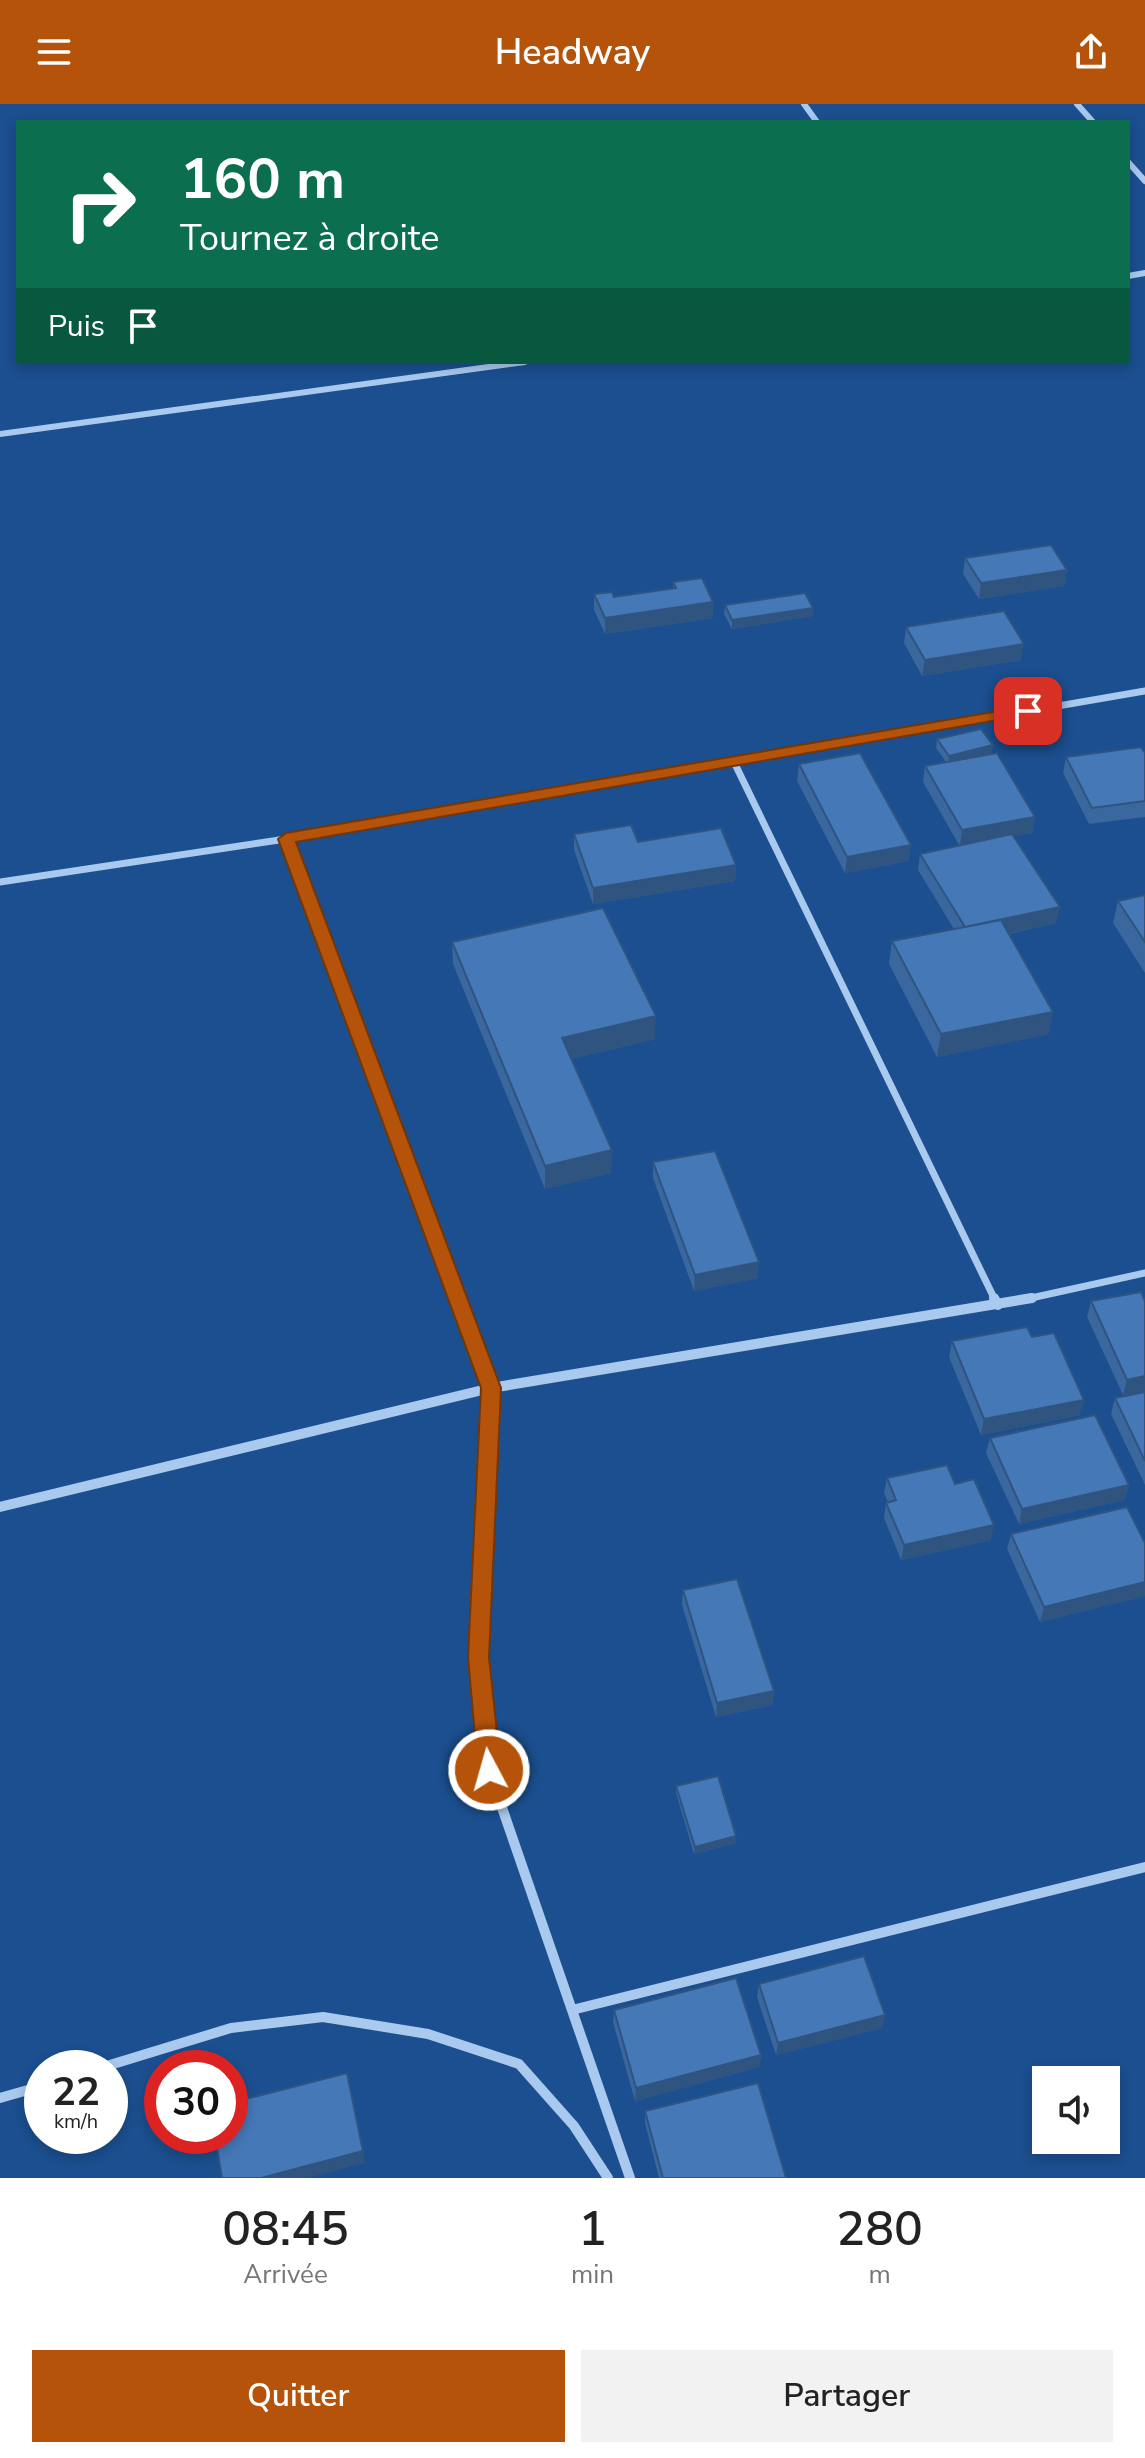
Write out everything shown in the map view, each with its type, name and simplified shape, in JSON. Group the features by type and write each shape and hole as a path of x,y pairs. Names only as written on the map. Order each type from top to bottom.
{"street":[{"path":"1077,104 1091,120"},
{"path":"1130,164 1145,181"},
{"path":"0,434 510,364"},
{"path":"0,882 286,839 1145,691"},
{"path":"734,762 998,1305"},
{"path":"286,839 491,1388 478,1657 489,1770 630,2178"},
{"path":"0,1507 491,1388 998,1305 1145,1273"},
{"path":"572,2010 1145,1867"},
{"path":"128,2059 231,2028 323,2017 428,2034 519,2064 574,2126 608,2178"},
{"path":"0,2098 24,2091"}],"building":[{"path":"1051,545 1067,570 981,583 965,558"},
{"path":"702,578 713,602 605,618 594,594 612,592 614,597 676,588 673,582"},
{"path":"805,593 813,608 732,620 725,605"},
{"path":"1004,611 1024,644 925,660 906,627"},
{"path":"981,729 993,745 949,756 937,739"},
{"path":"1141,747 1145,753 1145,801 1092,808 1066,757"},
{"path":"860,753 911,845 847,857 799,764"},
{"path":"997,753 1035,817 962,830 925,766"},
{"path":"631,825 638,842 721,828 736,865 593,888 574,834"},
{"path":"1012,834 1060,907 965,927 920,854"},
{"path":"1145,895 1145,942 1118,901"},
{"path":"603,908 656,1016 562,1038 612,1150 545,1166 452,942"},
{"path":"1001,920 1053,1012 941,1034 892,941"},
{"path":"715,1151 759,1262 695,1275 653,1162"},
{"path":"1141,1292 1145,1301 1145,1376 1127,1380 1091,1301"},
{"path":"1027,1327 1032,1337 1054,1333 1084,1400 984,1419 952,1341"},
{"path":"1145,1392 1145,1461 1115,1398"},
{"path":"1095,1415 1129,1485 1022,1509 990,1438"},
{"path":"947,1465 955,1484 974,1479 994,1525 904,1545 886,1503 896,1500 887,1478"},
{"path":"1127,1507 1145,1543 1145,1582 1044,1607 1011,1534"},
{"path":"737,1579 774,1691 717,1703 683,1590"},
{"path":"718,1776 736,1836 695,1847 676,1786"},
{"path":"864,1956 885,2015 778,2043 759,1984"},
{"path":"736,1978 761,2055 636,2088 614,2010"},
{"path":"347,2073 363,2151 261,2178 222,2178 218,2154 248,2154 248,2098"},
{"path":"758,2083 786,2178 663,2178 645,2111"}],"route":[{"path":"489,1770 478,1657 491,1388 286,839 1028,711"}]}
